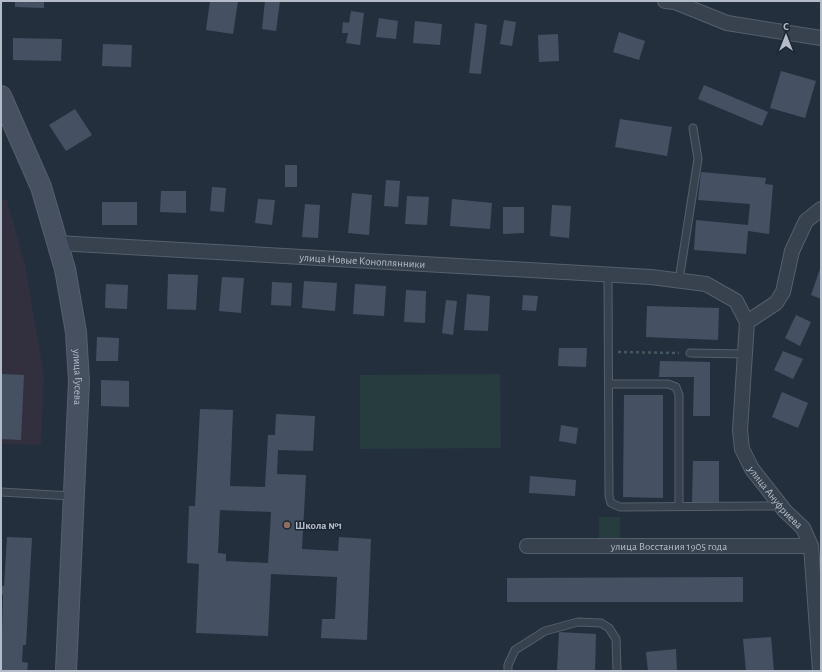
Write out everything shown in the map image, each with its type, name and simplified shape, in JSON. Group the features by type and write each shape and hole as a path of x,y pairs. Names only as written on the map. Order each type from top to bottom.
{"main road":[{"name":"улица Гусева","path":"1,96 42,186 65,269 76,332 79,381 66,671"}],"street":[{"path":"665,1 675,2 726,24 821,38"},
{"path":"747,322 776,303 783,292 792,251 806,221 821,208"},
{"name":"улица Новые Коноплянники","path":"58,243 608,274 679,280 706,284 736,301 747,322"},
{"name":"улица Ануфриева","path":"747,322 740,430 742,449 752,469 782,506 803,528 811,546 820,671"},
{"name":"улица Восстания 1905 года","path":"527,546 811,546"}],"lane":[{"path":"679,280 698,159 693,128"},
{"path":"608,274 608,496 612,504 620,506 782,506"},
{"path":"690,353 745,354"},
{"path":"608,384 668,384 676,387 678,395 679,506"},
{"path":"1,492 74,496"},
{"path":"508,671 508,665 515,650 545,631 578,622 601,623 609,628 616,639 617,671"}],"path":[{"path":"608,351 690,353"}],"shaded area":[{"path":"1,200 7,200 25,265 44,375 41,445 1,444"}],"green space":[{"path":"500,374 501,448 360,449 360,375"},
{"path":"599,517 620,517 620,541 599,541"}],"building":[{"path":"15,1 44,1 44,8 15,7"},
{"path":"210,1 238,1 233,34 206,30"},
{"path":"265,1 280,1 276,31 262,29"},
{"path":"351,11 364,13 360,45 346,43 348,33 342,33 343,22 349,23"},
{"path":"379,18 398,21 396,39 376,37"},
{"path":"504,20 516,22 512,46 500,44"},
{"path":"415,21 442,24 440,45 413,43"},
{"path":"475,23 487,25 481,74 469,73"},
{"path":"619,32 645,41 639,60 613,52"},
{"path":"558,34 559,61 539,62 538,35"},
{"path":"13,38 62,39 61,61 13,60"},
{"path":"103,44 132,45 131,67 102,66"},
{"path":"781,71 816,81 805,118 770,108"},
{"path":"704,85 768,112 762,126 698,99"},
{"path":"75,109 92,135 66,151 49,125"},
{"path":"620,119 672,127 667,156 615,147"},
{"path":"285,165 297,165 297,187 285,187"},
{"path":"701,172 766,178 765,184 773,185 769,234 748,231 746,254 694,250 696,220 748,225 750,204 698,200"},
{"path":"386,180 400,181 398,207 384,206"},
{"path":"212,187 226,188 224,212 210,211"},
{"path":"161,191 186,191 186,213 160,212"},
{"path":"352,193 372,195 369,235 348,233"},
{"path":"407,196 429,197 427,225 405,224"},
{"path":"258,199 275,200 272,225 255,223"},
{"path":"452,199 492,203 490,229 450,226"},
{"path":"102,202 137,202 137,225 102,225"},
{"path":"305,204 320,205 318,238 302,237"},
{"path":"552,205 571,206 569,238 550,236"},
{"path":"503,207 524,207 524,233 503,234"},
{"path":"821,266 821,299 811,295"},
{"path":"168,274 198,275 196,310 167,309"},
{"path":"222,277 244,278 241,313 219,311"},
{"path":"304,281 337,283 335,311 302,308"},
{"path":"272,282 292,283 291,306 271,305"},
{"path":"106,284 128,285 127,309 105,308"},
{"path":"355,284 386,286 384,316 353,314"},
{"path":"406,290 426,291 425,323 404,322"},
{"path":"467,294 490,296 488,331 464,330"},
{"path":"523,295 538,296 536,311 522,310"},
{"path":"446,300 457,301 453,335 442,333"},
{"path":"647,306 719,308 718,340 646,337"},
{"path":"796,315 811,322 800,346 785,338"},
{"path":"97,337 119,338 118,361 96,361"},
{"path":"559,348 587,348 586,367 558,366"},
{"path":"783,351 803,359 793,379 774,370"},
{"path":"660,361 710,362 710,416 693,416 694,377 659,377"},
{"path":"1,374 24,375 21,440 1,439"},
{"path":"101,380 129,381 129,407 101,406"},
{"path":"782,392 808,403 798,428 772,417"},
{"path":"624,395 663,395 663,498 623,497"},
{"name":"Школа №1","path":"200,409 233,410 230,486 265,487 268,435 275,435 276,414 315,416 313,451 278,450 277,474 306,475 302,549 338,551 339,537 371,539 367,640 321,638 322,619 335,619 337,577 271,574 268,636 196,633 199,564 187,563 189,506 195,506","holes":["220,510 271,512 268,563 226,561 226,554 218,553"]},
{"path":"561,425 578,428 576,444 559,441"},
{"path":"693,461 719,461 719,503 692,502"},
{"path":"530,476 576,480 575,496 529,493"},
{"path":"7,537 32,538 26,645 23,645 22,662 28,663 27,671 1,671 3,595 1,595 2,586 4,586"},
{"path":"743,577 743,602 507,602 507,578"},
{"path":"559,632 596,634 595,671 557,671"},
{"path":"771,637 774,671 746,671 743,639"},
{"path":"676,649 677,671 648,671 646,652"}],"place":[{"name":"Школа №1","path":"287,525"}]}
